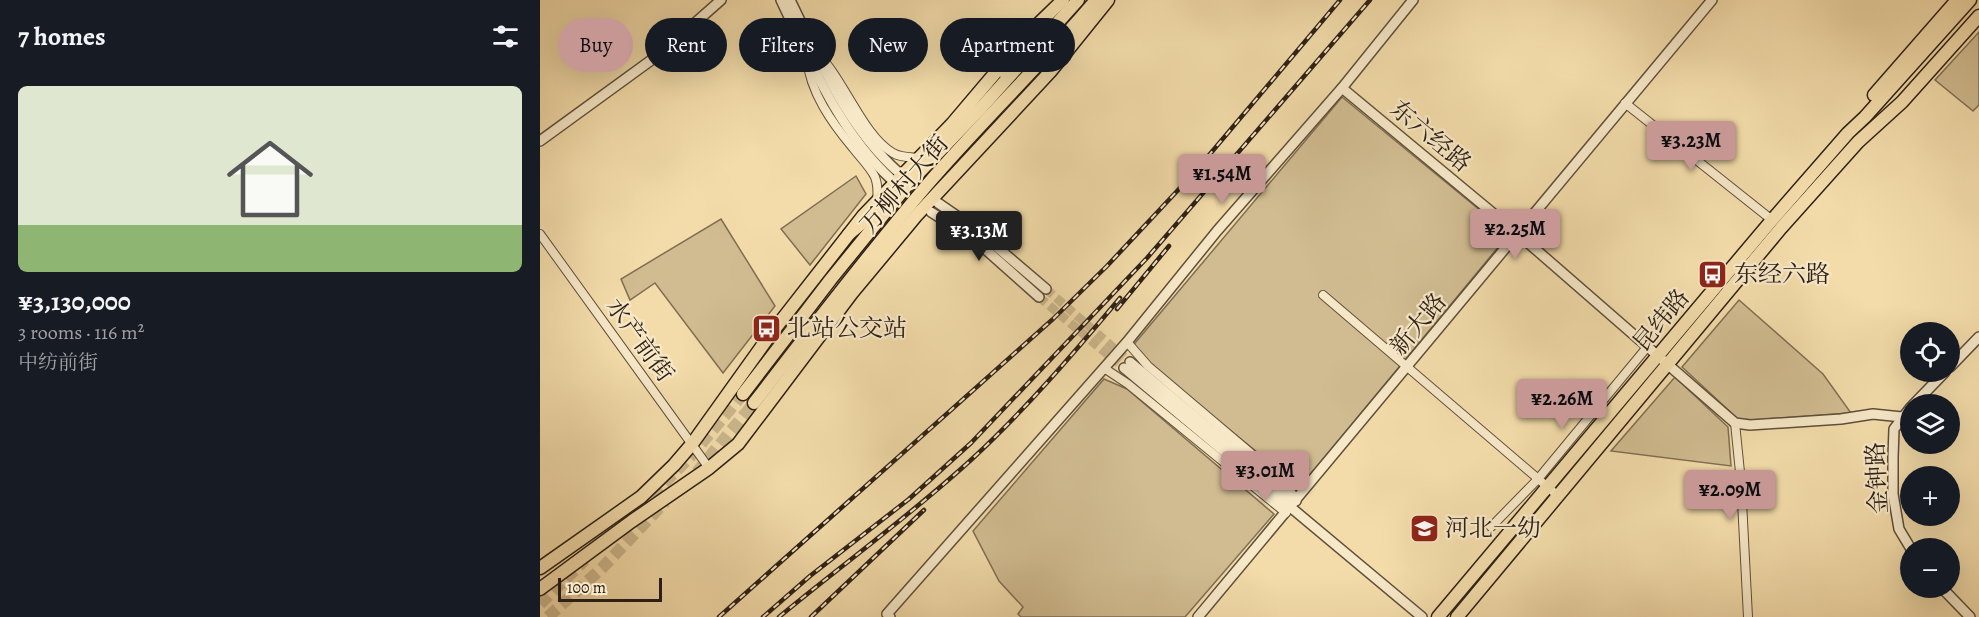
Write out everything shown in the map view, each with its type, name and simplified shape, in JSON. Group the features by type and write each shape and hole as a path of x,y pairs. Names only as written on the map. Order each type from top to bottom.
{"main road":[{"path":"981,108 1005,73 1064,0"},
{"path":"540,568 641,497 660,480 692,444 770,335 849,234 976,98 1029,33 1064,0"},
{"name":"万柳村大街","path":"743,394 831,279 910,182 981,108 1078,0"},
{"name":"万柳村大街","path":"754,403 919,194 1096,0"},
{"path":"540,589 709,468 738,444 876,265 933,196 1050,72 1108,0"},
{"path":"1848,133 1861,111 1884,82 1957,0"},
{"path":"1858,142 1889,96 1970,0"},
{"path":"1848,133 1889,96 1979,3"},
{"path":"1858,142 1902,102 1977,21"},
{"path":"1011,95 1026,85 1082,32"},
{"name":"昆纬路","path":"1663,359 1772,220 1848,133"},
{"name":"昆纬路","path":"1438,617 1548,487 1858,142"},
{"path":"849,234 910,182"},
{"path":"876,265 919,194"},
{"name":"昆纬路","path":"1457,617 1548,487"}],"street":[{"path":"540,141 661,54 721,0"},
{"path":"781,0 791,18"},
{"path":"790,0 797,18"},
{"path":"888,616 1127,342 1217,231 1342,88 1413,0"},
{"name":"新大路","path":"1198,617 1712,0"},
{"path":"808,72 828,114 875,177 878,190 877,202"},
{"path":"820,72 847,128 871,159 895,176"},
{"path":"834,72 854,106 885,147 894,154 920,158"},
{"name":"东六经路","path":"1342,88 1518,234 1735,423"},
{"path":"1625,103 1772,220"},
{"path":"931,212 975,240 1042,293 977,231 938,204"},
{"name":"水产前街","path":"540,234 709,468"},
{"path":"1323,295 1548,487"},
{"path":"1960,357 1979,337"},
{"path":"1127,342 1148,366 1259,460 1290,490 1291,507"},
{"path":"1491,527 1548,487 1648,346"},
{"path":"1127,365 1422,617"},
{"path":"1104,368 1291,507"},
{"name":"金钟路","path":"1924,394 1935,382"},
{"path":"1748,617 1741,482 1735,423 1750,425 1841,420 1874,414 1900,417"},
{"name":"金钟路","path":"1900,420 1894,429 1893,494 1899,529 1904,538"},
{"path":"1952,598 1970,617"}],"shaded area":[{"path":"1979,32 1979,105 1973,111 1935,80"},
{"path":"1342,97 1509,234 1300,487 1130,349"},
{"path":"856,176 866,194 810,265 781,229"},
{"path":"721,219 775,306 723,373 655,283 630,300 621,279"},
{"path":"1739,300 1823,374 1851,413 1738,419 1682,367"},
{"path":"1675,377 1728,427 1731,466 1611,451"},
{"path":"1104,379 1127,389 1274,514 1185,617 1021,617 1018,614 1023,607 999,581 973,531"}],"tunnel":[{"path":"1046,289 1130,362"},
{"path":"1039,297 1124,368"},
{"path":"626,521 690,457 743,394"},
{"path":"697,472 754,403"},
{"path":"548,617 602,568 665,502"},
{"path":"540,604 585,560"}],"railway":[{"path":"719,617 1053,319 1107,266 1194,173 1340,0"},
{"path":"763,617 810,576 909,499 971,443 1147,258 1370,0"},
{"path":"1117,309 1169,246"},
{"path":"779,617 901,520 972,459 1030,401 1120,298"},
{"path":"811,617 924,510"}],"place":[{"name":"东经六路","path":"1713,274"},
{"name":"北站公交站","path":"766,328"},
{"name":"河北一幼","path":"1424,528"}]}
